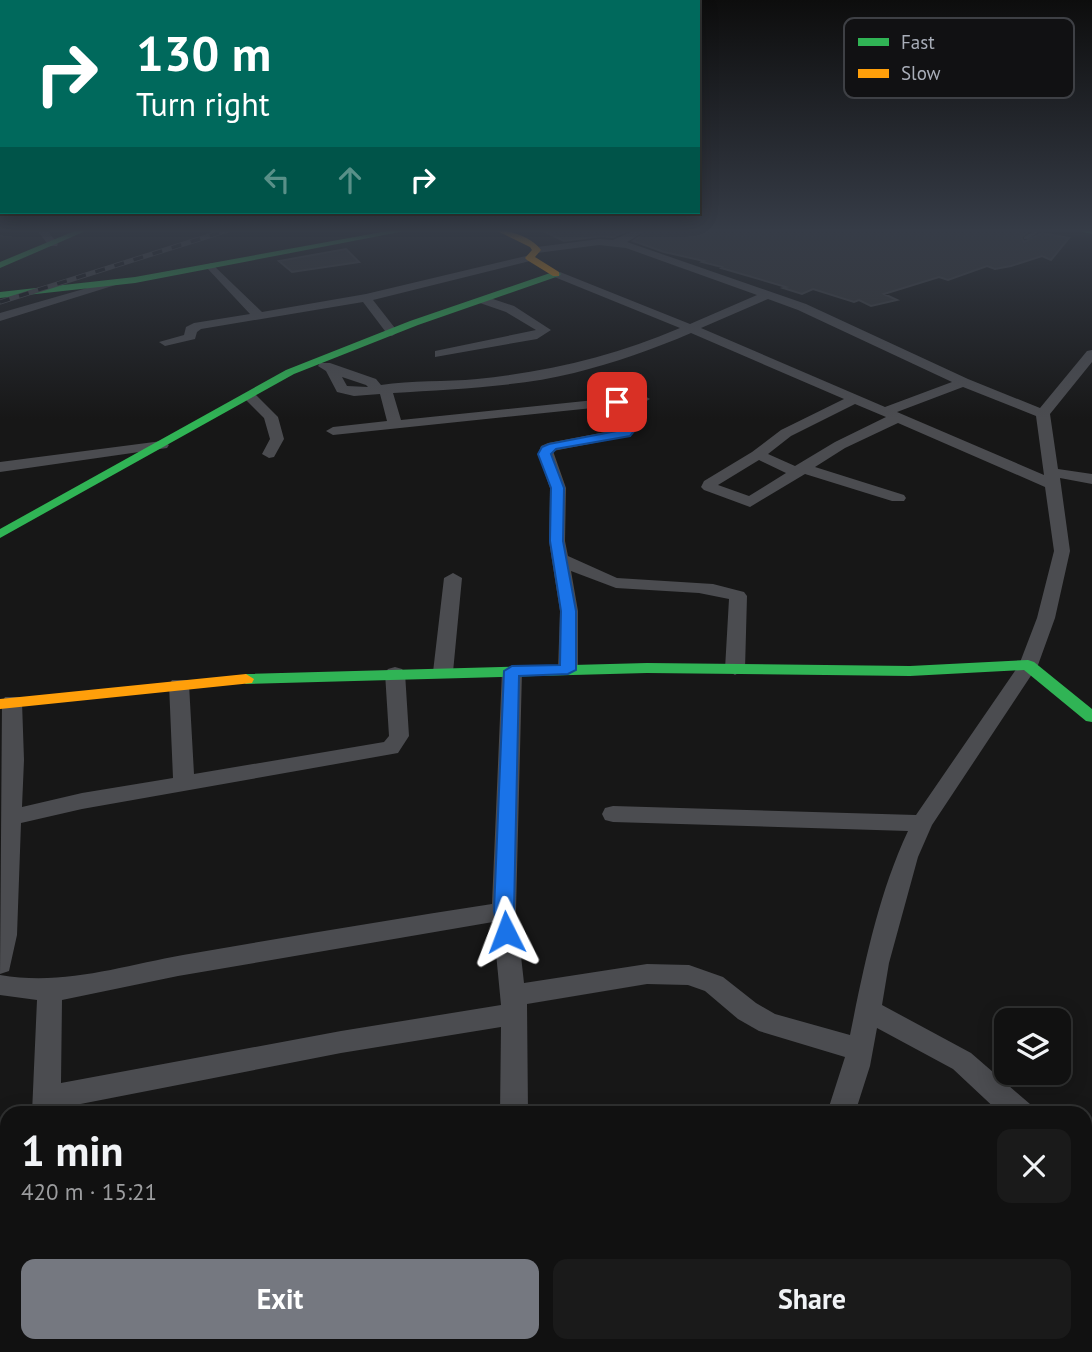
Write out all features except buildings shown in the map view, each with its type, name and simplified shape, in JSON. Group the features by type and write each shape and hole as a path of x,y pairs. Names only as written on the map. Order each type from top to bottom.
{"street":[{"path":"0,295 17,293"},
{"path":"0,317 81,293"},
{"path":"237,293 259,316"},
{"path":"165,342 188,338 191,336 190,330 198,326 388,293"},
{"path":"0,534 290,372 503,293"},
{"path":"603,293 891,415 1051,478 1092,479"},
{"path":"761,293 842,324 963,382 1043,414"},
{"path":"381,389 470,384 571,370 637,350 767,295"},
{"path":"366,299 392,332"},
{"path":"440,354 537,335 545,330 510,309 484,300"},
{"path":"843,1106 860,1050 877,963 907,857 922,823 1028,665 1046,618 1062,551 1043,414 1092,354"},
{"path":"318,362 333,371 371,382 381,389 395,423"},
{"path":"855,399 786,433 757,455 709,484 709,487 750,502 840,444 891,415 963,382"},
{"path":"249,396 271,417 277,439 268,454"},
{"path":"333,431 643,399"},
{"path":"568,670 569,611 559,558 555,515 558,488 545,454 546,449 553,446 625,433 629,430 617,402"},
{"path":"0,467 162,445"},
{"path":"757,455 798,470 898,498"},
{"path":"559,558 617,583 696,589 738,596 734,669"},
{"path":"443,672 453,578"},
{"path":"0,964 7,907 4,819 14,760 6,703 254,678 568,670 910,671 1028,665 1092,717"},
{"path":"512,671 504,911 514,1005 514,1106"},
{"path":"4,819 184,783 391,748 399,736 395,673"},
{"path":"179,684 184,783"},
{"path":"613,814 922,823"},
{"path":"0,985 29,991 78,987 174,966 504,911"},
{"path":"50,990 46,1105 647,974 689,975 714,984 747,1011 768,1023 860,1050"},
{"path":"869,1011 962,1061 1012,1106"}],"railway":[{"path":"0,302 28,293"}],"traffic: fast":[{"path":"0,295 17,293"},
{"path":"0,534 290,372 414,323 501,293"},
{"path":"246,679 647,668 910,671 1028,665 1092,717"}],"traffic: slow":[{"path":"0,704 246,679"}],"route":[{"path":"506,932 504,911 512,671 568,670 569,611 556,541 558,488 545,454 546,449 625,433 629,430 617,402"}]}
